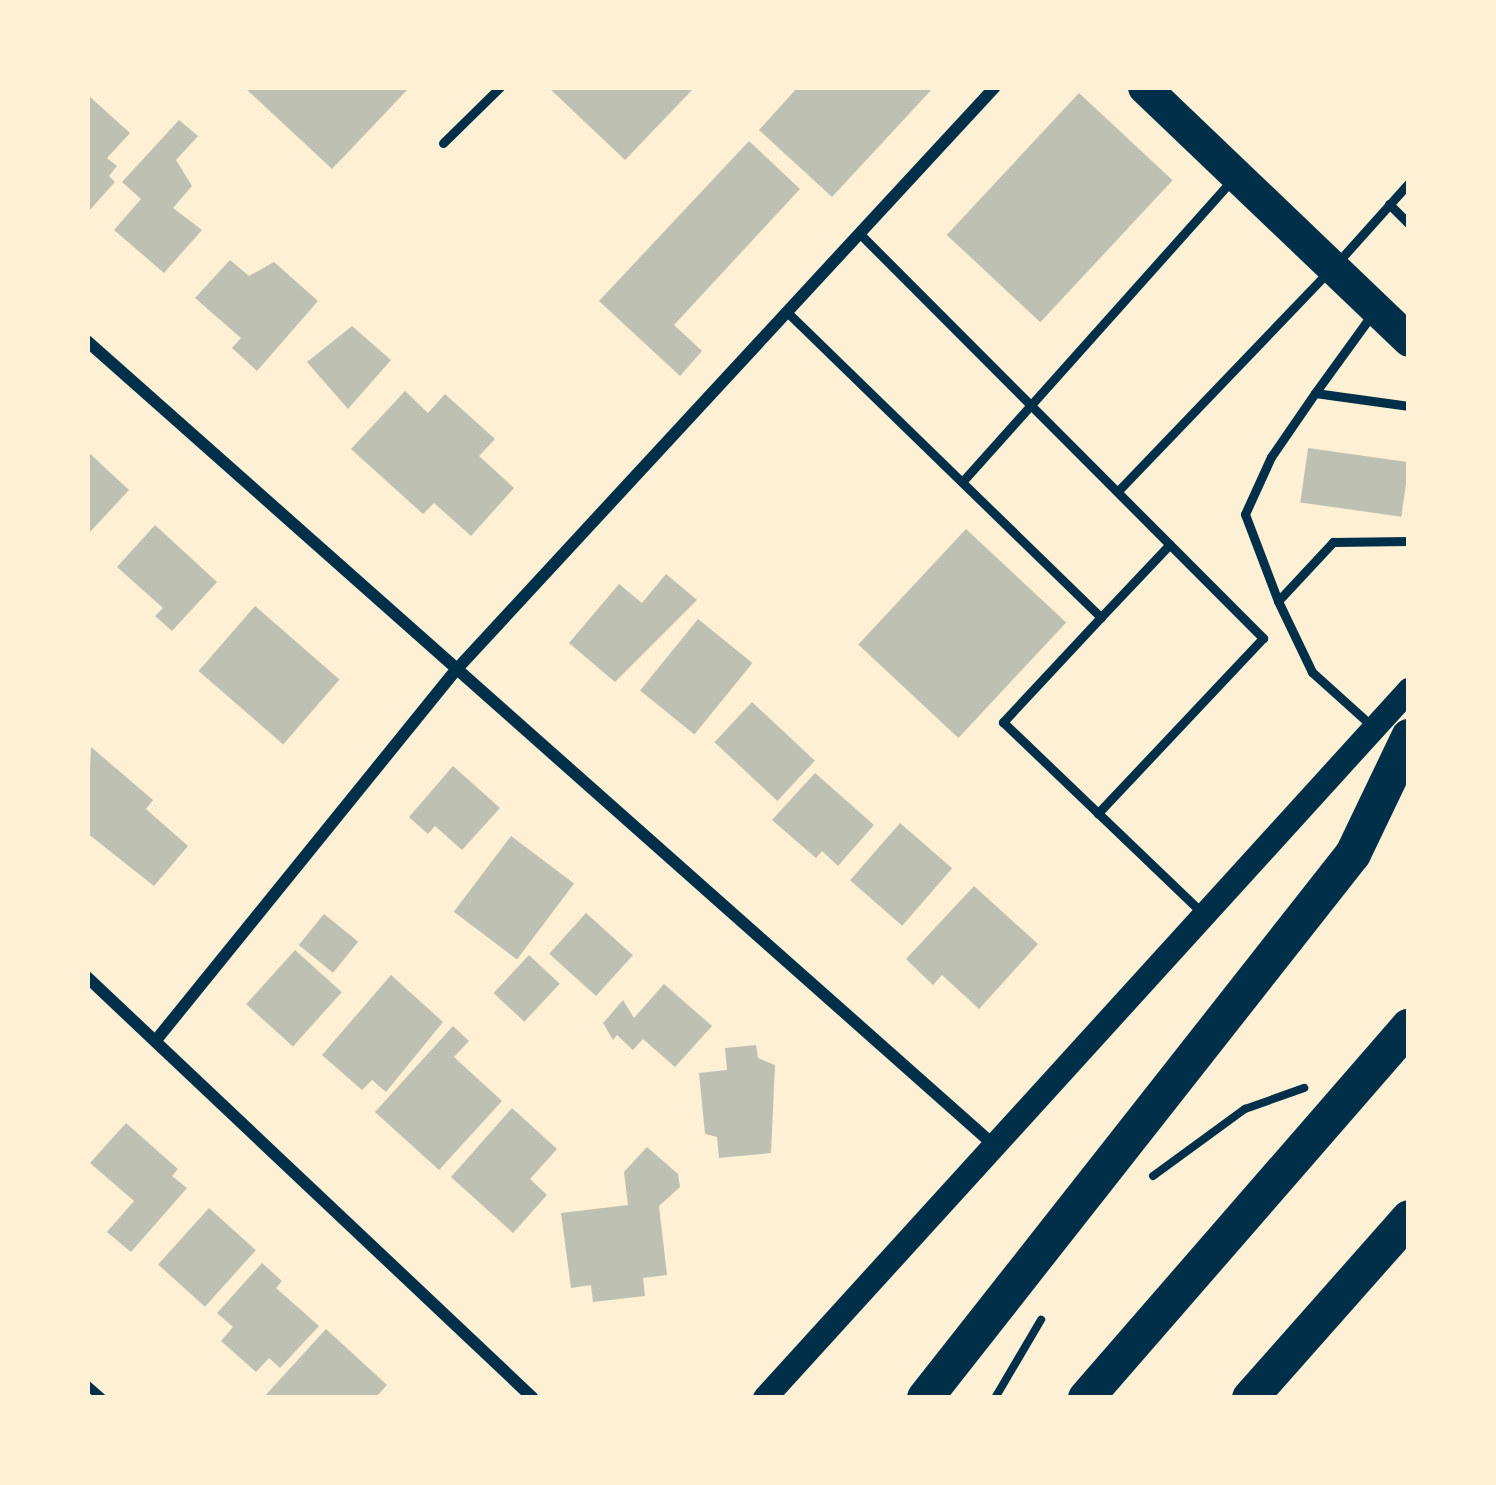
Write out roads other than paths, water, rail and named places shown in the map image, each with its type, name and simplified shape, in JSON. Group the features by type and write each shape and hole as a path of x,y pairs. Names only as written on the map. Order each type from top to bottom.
{"highway":[{"path":"1144,87 1409,340"},
{"path":"926,1398 1353,854 1392,733"},
{"path":"1086,1398 1409,1028"},
{"path":"1250,1398 1409,1218"}],"main road":[{"path":"765,1398 1204,915 1392,733 1409,690"}],"street":[{"path":"157,1039 456,670 994,87"},
{"path":"87,341 995,1146"},
{"path":"87,977 533,1398"}],"lane":[{"path":"443,143 500,87"},
{"path":"962,482 1236,175"},
{"path":"1118,491 1409,183"},
{"path":"1389,205 1409,224"},
{"path":"860,234 1263,638 1098,813"},
{"path":"1377,309 1270,457 1245,514 1312,672 1392,733"},
{"path":"787,313 1101,617"},
{"path":"1316,393 1409,406"},
{"path":"1278,601 1333,542 1409,542"},
{"path":"1170,544 1003,722 1204,915"},
{"path":"87,1384 102,1398"}]}
